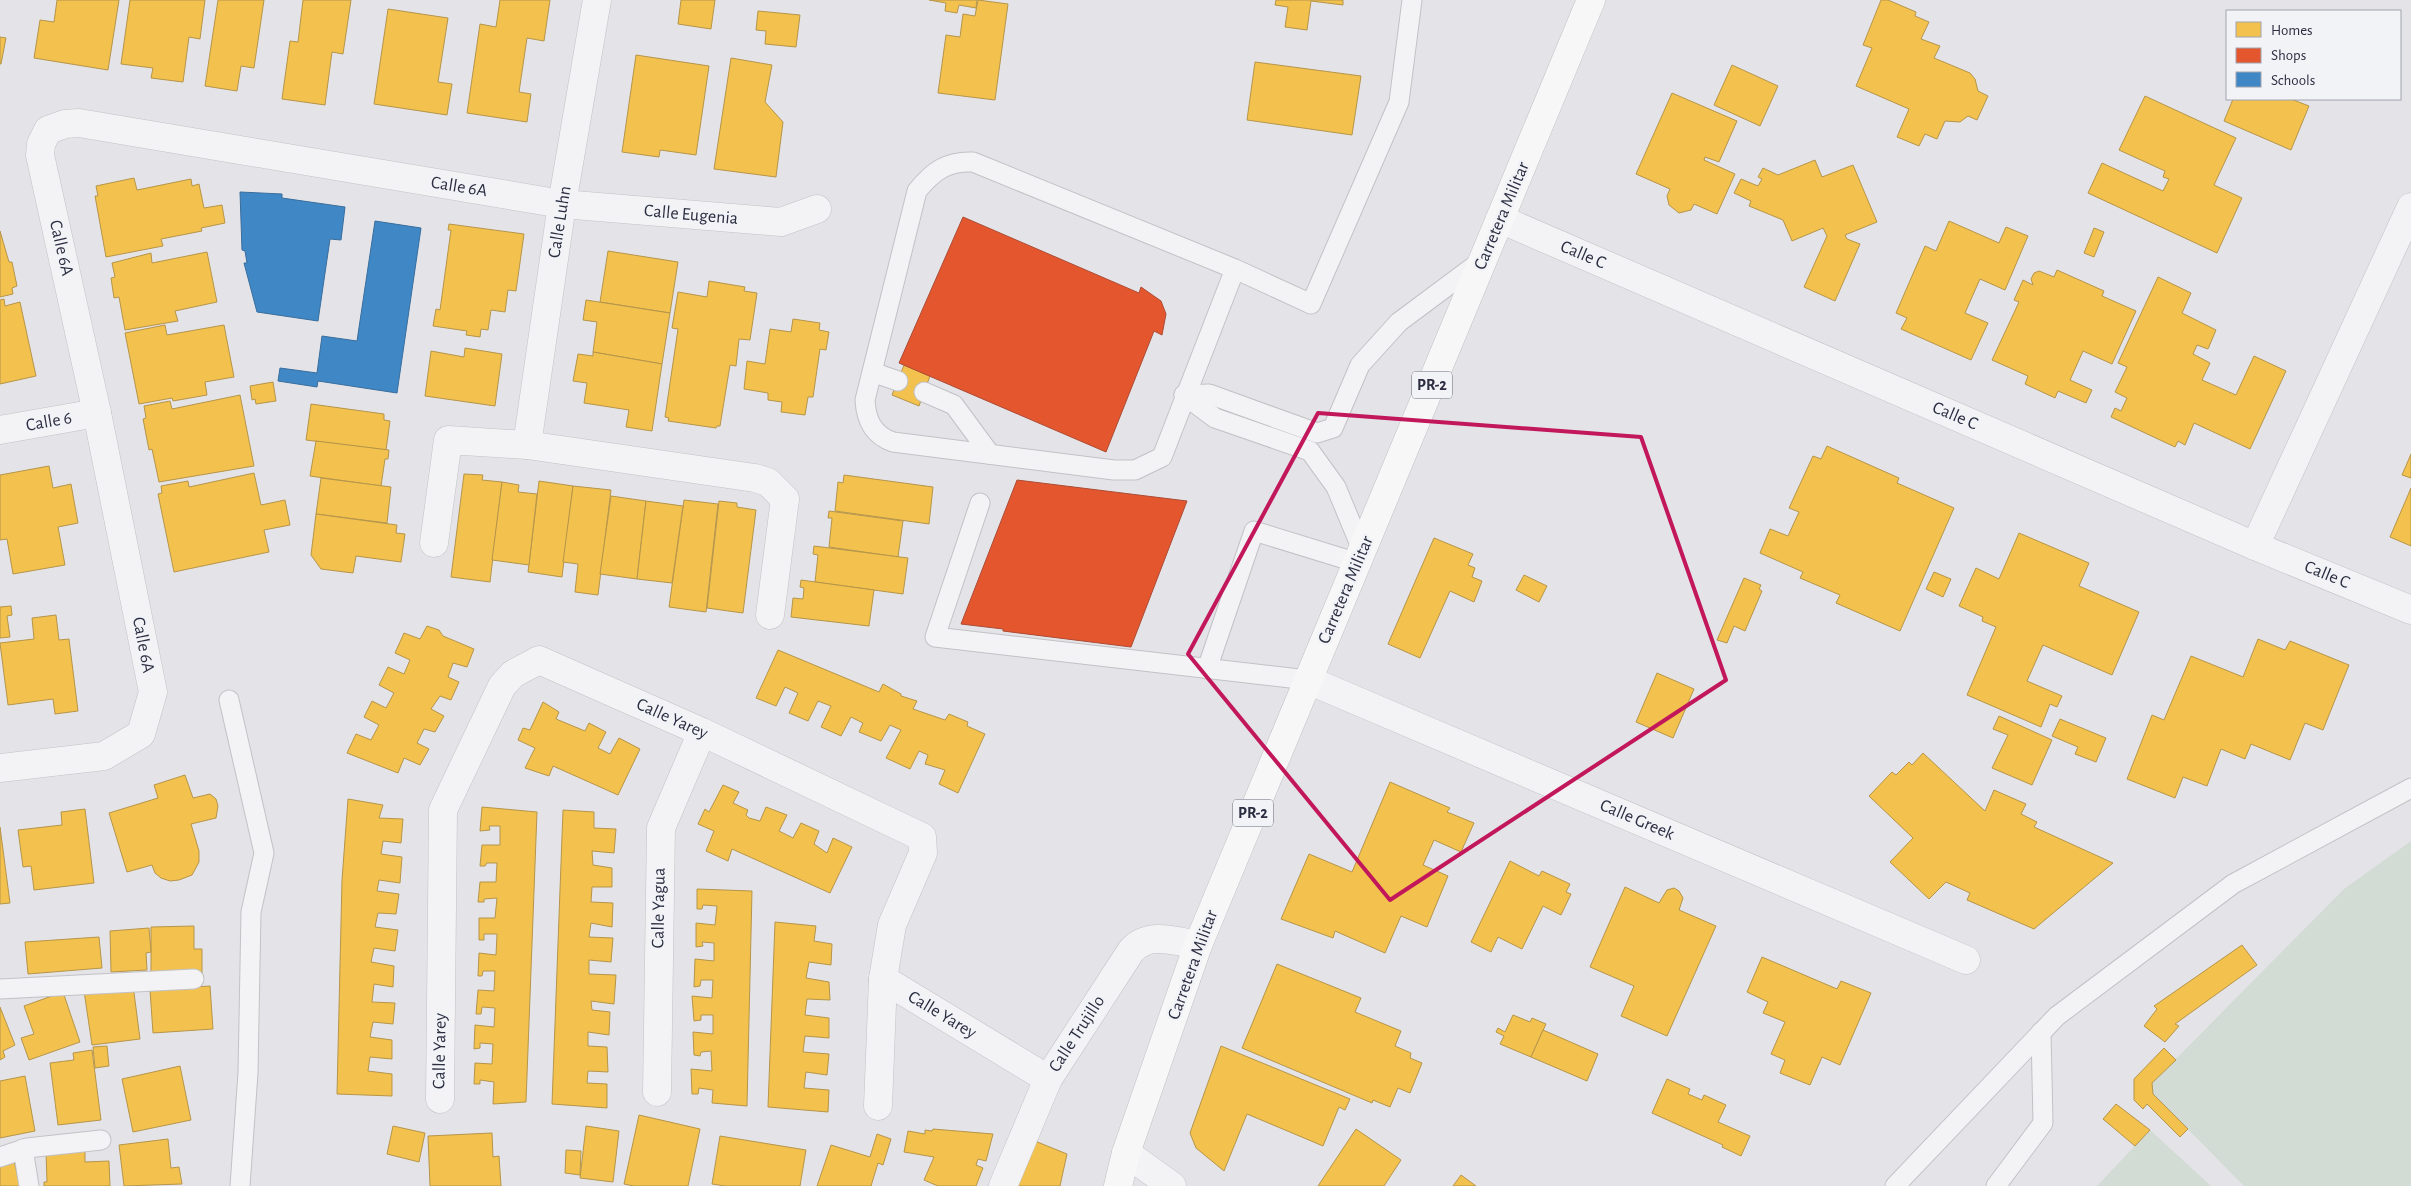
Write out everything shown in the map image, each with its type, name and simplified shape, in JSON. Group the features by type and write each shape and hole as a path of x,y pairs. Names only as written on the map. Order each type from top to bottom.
{"main road":[{"name":"Carretera Militar","path":"1118,1186 1126,1153 1198,945 1361,557 1591,0"}],"street":[{"name":"Calle Luhn","path":"527,445 562,204 597,0"},
{"name":"Calle 6A","path":"0,768 104,756 141,734 153,692 97,413 40,155 41,144 48,130 65,124 79,123 562,204"},
{"name":"Calle Eugenia","path":"562,204 782,222 817,209"},
{"path":"2255,546 2411,207"},
{"name":"Calle C","path":"1500,220 2255,546 2411,610"},
{"name":"Calle 6","path":"0,430 97,413"},
{"path":"434,543 448,440 527,445 768,482 785,499 770,615"},
{"name":"Calle Yarey","path":"440,1099 443,810 502,686 513,674 539,660 702,732 922,837 923,853 892,925 883,979 1048,1079"},
{"name":"Calle Greek","path":"1308,680 1966,960"},
{"name":"Calle Yagua","path":"657,1092 660,828 702,732"},
{"name":"Calle Trujillo","path":"1003,1186 1048,1079 1138,943 1159,938 1198,945"},
{"path":"878,1106 883,979"},
{"path":"1126,1153 1172,1186"}],"lane":[{"path":"1235,269 1184,395 1162,457 1135,470 1114,470 884,439 873,429 865,414 865,400 917,191 929,176 941,167 958,161 973,162 1010,176 1235,269 1311,304 1399,102 1412,0"},
{"path":"1184,395 1209,394 1317,433 1332,428 1360,365 1399,322 1484,259"},
{"path":"872,372 898,381"},
{"path":"924,392 954,405 990,454"},
{"path":"1184,395 1215,418 1310,451 1336,487 1361,557"},
{"path":"980,503 935,637 1308,680"},
{"path":"1207,669 1254,531 1361,557"},
{"path":"229,700 264,853 251,912 248,1073 240,1186"},
{"path":"1895,1186 2057,1016 2233,884 2411,788"},
{"path":"0,989 194,979"},
{"path":"1996,1186 2043,1123 2041,1032"},
{"path":"0,1157 23,1150 101,1140"},
{"path":"23,1150 28,1186"}],"highlighted area":[{"path":"1318,413 1641,437 1726,680 1390,900 1188,654"}],"shaded area":[{"path":"2411,841 2411,1186 2244,1186 2153,1094 2152,1083 2344,889"},
{"path":"2150,1130 2211,1186 2097,1186"}],"building: Homes":[{"path":"57,0 119,0 108,70 34,58 40,20 54,22"},
{"path":"130,0 205,0 200,39 189,37 183,82 151,78 153,68 121,64"},
{"path":"218,0 264,0 254,68 241,66 237,91 205,86"},
{"path":"303,0 351,0 343,54 332,52 325,105 282,99 290,41 298,42"},
{"path":"500,0 550,0 544,41 527,38 519,92 531,94 527,122 467,113 480,24 496,27"},
{"path":"681,0 715,0 711,29 678,24"},
{"path":"929,0 977,0 976,8 959,5 957,13 945,11 946,3"},
{"path":"978,0 1008,4 995,100 938,93 946,35 960,37 963,14 975,16"},
{"path":"1276,0 1343,0 1343,5 1311,1 1307,30 1285,27 1288,7 1275,5"},
{"path":"1881,0 1888,0 1916,12 1915,16 1929,22 1921,39 1940,46 1934,58 1970,73 1975,79 1978,91 1988,96 1977,120 1968,116 1960,122 1945,121 1937,139 1925,134 1919,146 1897,137 1909,109 1856,86 1872,48 1863,45"},
{"path":"388,9 448,18 438,82 452,84 447,115 374,104"},
{"path":"758,11 800,15 796,47 765,44 766,31 756,30"},
{"path":"0,37 6,38 1,64 0,64"},
{"path":"636,55 709,66 696,155 660,150 659,157 622,152"},
{"path":"731,58 772,65 765,102 783,122 776,177 714,169"},
{"path":"1255,62 1361,76 1352,135 1247,120"},
{"path":"1732,65 1778,86 1760,126 1714,105"},
{"path":"1672,93 1737,121 1719,162 1705,157 1704,160 1735,174 1717,214 1694,204 1691,210 1679,213 1669,205 1667,196 1670,189 1636,174"},
{"path":"2145,96 2236,138 2214,185 2242,198 2217,253 2088,193 2102,163 2163,191 2169,179 2163,177 2165,171 2119,150"},
{"path":"2233,100 2294,100 2309,106 2291,150 2224,121"},
{"path":"1815,160 1822,177 1853,165 1877,222 1845,235 1847,239 1860,244 1835,301 1804,287 1827,236 1823,228 1792,241 1783,220 1749,206 1751,201 1734,193 1741,179 1758,186 1762,179 1758,177 1763,168 1778,175"},
{"path":"134,178 137,190 191,179 192,186 199,184 204,208 222,205 225,223 201,228 202,231 161,239 163,246 106,257 95,196 98,196 96,186"},
{"path":"1949,221 1999,243 2006,227 2028,236 2005,290 1980,279 1965,313 1988,323 1971,360 1901,329 1907,318 1896,313 1925,246 1936,251"},
{"path":"449,224 524,234 516,291 508,290 505,312 491,310 488,330 481,329 480,337 466,335 467,331 433,326 436,309 440,310 451,230 448,230"},
{"path":"2094,228 2104,232 2094,257 2084,253"},
{"path":"0,231 9,262 12,262 17,286 12,288 13,294 0,297"},
{"path":"608,251 678,262 670,313 600,302"},
{"path":"207,252 217,302 175,311 178,321 125,330 119,297 114,298 111,278 115,277 112,263 151,253 152,263"},
{"path":"2057,270 2104,291 2102,296 2136,311 2112,364 2083,351 2070,380 2092,390 2086,403 2058,391 2055,398 2025,384 2028,376 1992,360 2019,302 2014,300 2023,280 2033,285 2031,279 2034,273 2039,271 2054,277"},
{"path":"2158,277 2191,293 2182,313 2216,330 2208,349 2197,345 2193,354 2210,363 2202,380 2236,395 2254,356 2286,371 2250,449 2194,423 2185,445 2178,441 2175,447 2111,417 2115,408 2121,411 2127,398 2115,392 2127,367 2118,363"},
{"path":"709,281 745,287 744,291 757,293 750,340 739,339 736,366 730,365 720,426 716,428 668,421 669,418 665,417 678,329 672,328 678,292 707,297"},
{"path":"4,299 5,306 20,302 36,376 0,384 0,300"},
{"path":"586,300 670,313 662,364 593,352 597,322 583,320"},
{"path":"793,319 820,323 819,330 829,332 826,350 820,349 813,397 808,397 805,415 781,412 782,402 768,400 768,393 744,389 747,361 765,364 770,329 791,332"},
{"path":"165,325 167,335 224,325 234,377 205,382 207,395 173,401 172,398 139,404 125,333"},
{"path":"465,348 502,354 495,406 425,396 431,351 464,357"},
{"path":"593,352 662,364 652,431 626,427 629,410 584,403 587,383 573,381 578,354 593,356"},
{"path":"904,365 930,376 919,406 892,395"},
{"path":"273,382 276,401 256,404 255,399 252,400 250,386"},
{"path":"240,395 254,466 159,482 152,449 149,450 143,419 146,418 144,406 170,401 172,409"},
{"path":"311,404 384,414 384,420 390,421 386,450 306,440"},
{"path":"316,441 389,450 388,459 385,459 381,486 310,476"},
{"path":"1827,446 1899,478 1897,483 1954,508 1900,631 1836,603 1840,595 1800,578 1803,572 1760,553 1770,529 1788,536 1799,512 1789,508 1813,456 1821,459"},
{"path":"2411,454 2411,478 2402,475"},
{"path":"49,466 53,488 71,484 78,523 58,527 65,565 13,574 7,539 0,540 0,475"},
{"path":"254,473 261,505 285,500 290,525 264,530 269,552 174,572 158,494 162,493 161,486 188,481 189,487"},
{"path":"464,474 483,475 482,480 502,482 490,582 451,577"},
{"path":"844,475 933,487 929,524 835,511 838,482 843,483"},
{"path":"321,478 391,487 387,523 316,514"},
{"path":"539,481 573,486 562,577 528,572"},
{"path":"502,482 519,485 518,492 537,494 529,565 492,560"},
{"path":"573,486 611,490 598,595 575,592 578,564 563,562"},
{"path":"2411,488 2411,546 2390,537"},
{"path":"611,496 646,501 637,579 600,574"},
{"path":"684,500 718,504 706,612 669,607"},
{"path":"646,501 683,506 672,583 637,579"},
{"path":"719,501 737,503 737,507 756,510 743,613 707,608"},
{"path":"829,511 903,521 898,557 829,547 832,518 828,518"},
{"path":"316,514 397,525 396,533 405,534 401,562 356,556 353,573 321,569 311,555"},
{"path":"2019,533 2089,563 2079,586 2139,612 2112,675 2043,645 2027,681 2062,696 2057,707 2050,704 2041,727 1967,695 1996,627 1982,621 1983,617 1959,606 1976,568 1999,579"},
{"path":"1434,538 1473,554 1468,565 1475,568 1472,577 1482,581 1474,602 1450,591 1420,658 1388,644"},
{"path":"814,546 908,558 903,594 815,582 818,555 813,554"},
{"path":"1934,572 1951,579 1943,597 1926,589"},
{"path":"1524,575 1547,586 1539,602 1516,590"},
{"path":"1744,578 1761,585 1759,589 1762,591 1745,631 1734,626 1727,643 1717,640"},
{"path":"801,580 874,590 869,626 791,617 793,598 803,599 804,588 800,587"},
{"path":"11,606 12,615 7,616 10,637 0,638 0,607"},
{"path":"56,615 59,640 69,639 78,711 55,714 53,699 8,705 0,643 34,639 32,618"},
{"path":"427,626 439,630 443,636 474,649 467,667 453,663 448,677 459,682 451,700 440,696 431,709 444,716 435,732 424,729 417,743 429,749 420,765 404,758 398,773 347,753 356,734 371,740 379,725 364,717 372,701 386,708 394,693 379,685 388,667 404,674 410,660 395,653 404,633 420,639"},
{"path":"2258,639 2285,650 2290,641 2349,665 2323,730 2305,723 2290,760 2251,744 2245,759 2221,749 2207,786 2183,777 2175,798 2127,779 2152,715 2164,720 2191,656 2243,677"},
{"path":"778,650 879,692 883,684 901,694 901,696 917,701 913,709 945,720 949,714 968,722 967,726 985,734 958,793 939,784 945,770 925,764 928,755 919,751 910,769 886,758 901,730 890,725 881,741 859,732 863,723 851,717 841,736 821,727 831,706 818,701 808,721 789,713 798,693 785,687 776,706 756,698"},
{"path":"1657,673 1694,689 1673,738 1636,722"},
{"path":"543,702 559,712 556,719 585,731 589,723 606,732 598,748 610,754 619,738 640,749 618,795 553,766 549,776 525,768 535,748 518,740 523,728 530,730"},
{"path":"1999,716 2052,740 2032,785 1992,768 2008,735 1993,729"},
{"path":"2060,719 2106,738 2096,762 2075,754 2078,747 2052,736"},
{"path":"1923,753 1985,811 1994,790 2026,804 2021,814 2037,822 2034,827 2113,863 2034,929 1967,900 1970,893 1946,882 1929,899 1890,862 1913,838 1869,796 1892,772 1896,775 1909,762 1912,765"},
{"path":"185,775 193,798 210,794 216,799 218,806 216,818 191,824 199,851 199,862 192,875 170,881 161,878 155,873 152,865 127,872 109,813 158,798 154,785"},
{"path":"1390,782 1450,808 1447,812 1474,823 1461,852 1434,840 1423,865 1448,876 1427,927 1401,916 1385,953 1335,931 1333,938 1281,919 1309,854 1352,872"},
{"path":"723,785 739,792 733,803 748,810 746,815 749,818 760,821 766,807 787,815 779,831 793,838 801,823 819,831 814,844 827,853 833,838 852,847 830,893 732,849 728,861 706,851 714,831 698,824 705,809 709,812"},
{"path":"348,799 383,805 379,818 403,819 401,843 383,841 381,854 402,857 400,883 379,880 377,891 399,894 396,914 378,913 375,927 398,930 395,951 374,948 371,962 394,966 393,987 374,984 372,1002 395,1003 393,1024 373,1022 370,1037 392,1040 392,1059 370,1057 368,1071 392,1074 392,1096 337,1094 342,880"},
{"path":"482,807 537,812 526,1102 493,1104 494,1082 480,1080 480,1084 474,1084 475,1063 492,1064 493,1044 480,1043 480,1048 474,1049 475,1025 494,1027 495,1008 482,1007 481,1014 476,1014 478,990 494,991 495,971 483,971 482,976 478,976 479,953 496,955 497,934 484,934 484,940 479,940 479,918 495,918 497,898 484,899 484,902 478,902 480,882 496,882 497,863 487,863 485,866 480,866 482,845 500,845 500,826 489,826 490,830 480,831"},
{"path":"85,809 94,883 34,890 31,866 23,867 18,830 62,825 61,812"},
{"path":"563,810 594,812 594,828 616,829 614,853 592,851 593,865 612,868 612,887 592,887 591,902 613,903 612,927 591,923 589,937 613,938 611,962 589,960 589,974 616,975 614,1004 591,1001 592,1010 610,1012 609,1035 588,1032 588,1046 607,1047 608,1072 588,1071 587,1083 607,1084 607,1108 552,1104"},
{"path":"0,827 10,903 0,904"},
{"path":"1510,861 1539,876 1542,871 1570,884 1566,892 1571,894 1561,915 1543,906 1522,949 1498,937 1491,952 1471,942"},
{"path":"1625,887 1659,903 1667,890 1674,888 1679,891 1683,898 1679,910 1716,926 1667,1036 1621,1016 1634,986 1590,967"},
{"path":"697,889 752,891 747,1106 712,1103 713,1090 699,1088 698,1094 692,1094 691,1069 712,1071 711,1051 701,1052 700,1056 694,1055 693,1032 713,1034 713,1015 701,1015 701,1020 694,1021 692,996 712,998 713,980 701,980 700,986 694,987 695,959 714,961 714,943 702,942 703,946 696,947 696,923 715,925 717,906 703,905 702,909 697,909"},
{"path":"775,922 816,926 814,941 832,944 831,965 809,962 806,978 829,982 830,1000 807,999 805,1015 829,1018 829,1038 805,1036 803,1052 829,1054 827,1075 806,1072 804,1088 829,1090 828,1112 768,1107"},
{"path":"194,926 194,949 202,949 202,975 151,976 151,927"},
{"path":"149,928 151,952 146,953 147,970 111,972 110,931"},
{"path":"99,937 102,968 28,974 25,942"},
{"path":"2242,945 2257,965 2175,1024 2179,1026 2165,1042 2144,1026 2157,1009 2154,1006"},
{"path":"1762,957 1837,989 1841,981 1871,993 1840,1065 1822,1057 1810,1085 1780,1073 1785,1060 1771,1054 1785,1022 1763,1013 1768,1002 1747,992"},
{"path":"1277,964 1361,998 1355,1012 1401,1031 1395,1046 1411,1053 1410,1058 1422,1063 1410,1093 1398,1088 1390,1107 1373,1100 1372,1103 1242,1048"},
{"path":"133,985 140,1039 92,1045 84,991"},
{"path":"210,986 213,1029 153,1033 150,990"},
{"path":"63,992 80,1042 29,1060 21,1038 34,1034 24,1006"},
{"path":"0,1007 15,1045 3,1051 5,1057 0,1060"},
{"path":"1513,1015 1530,1022 1532,1018 1546,1024 1531,1057 1500,1044 1504,1036 1496,1032 1498,1028 1505,1032"},
{"path":"1543,1030 1598,1054 1587,1081 1531,1057"},
{"path":"107,1046 109,1066 95,1068 93,1047"},
{"path":"1221,1046 1350,1099 1345,1110 1339,1107 1323,1146 1247,1114 1224,1171 1196,1148 1190,1133"},
{"path":"2164,1048 2176,1060 2152,1083 2153,1094 2188,1129 2180,1137 2147,1104 2143,1109 2134,1100 2134,1079"},
{"path":"92,1050 101,1120 58,1125 50,1063 74,1060 73,1053"},
{"path":"180,1066 191,1120 133,1132 122,1079"},
{"path":"25,1076 35,1131 0,1138 0,1081"},
{"path":"1667,1079 1690,1089 1688,1094 1702,1100 1704,1095 1726,1105 1718,1122 1750,1136 1741,1156 1722,1147 1723,1145 1652,1113"},
{"path":"2116,1104 2150,1130 2135,1146 2103,1119"},
{"path":"639,1115 700,1129 688,1186 634,1186 624,1184"},
{"path":"393,1126 425,1133 419,1162 387,1154"},
{"path":"586,1126 619,1131 613,1182 580,1178"},
{"path":"933,1129 993,1134 986,1161 978,1159 976,1165 983,1168 976,1186 938,1186 924,1180 934,1157 904,1152 908,1131 925,1134 925,1130 932,1131"},
{"path":"1356,1129 1401,1160 1384,1186 1318,1186"},
{"path":"492,1133 493,1157 499,1156 501,1186 430,1186 428,1136"},
{"path":"877,1134 891,1139 883,1165 878,1163 871,1186 817,1186 831,1145 870,1157"},
{"path":"720,1136 806,1150 800,1186 725,1186 712,1184"},
{"path":"168,1139 171,1168 179,1167 182,1184 124,1186 119,1145"},
{"path":"1030,1139 1067,1154 1060,1186 1009,1186"},
{"path":"85,1147 85,1162 109,1161 110,1186 44,1186 44,1182 47,1182 46,1152"},
{"path":"566,1150 581,1151 580,1175 565,1173"},
{"path":"14,1161 20,1186 0,1186 0,1165"},
{"path":"1461,1175 1476,1186 1453,1186"}],"building: Shops":[{"path":"963,217 1139,293 1141,287 1161,301 1166,314 1162,335 1154,331 1106,452 899,363"},
{"path":"1017,480 1187,501 1131,647 961,624"}],"building: Schools":[{"path":"240,192 282,194 282,198 345,207 341,240 330,239 318,321 257,312 244,263 247,263 245,251 242,250"},
{"path":"375,221 421,228 397,393 318,381 317,387 278,381 280,368 317,373 322,336 357,341"}]}
